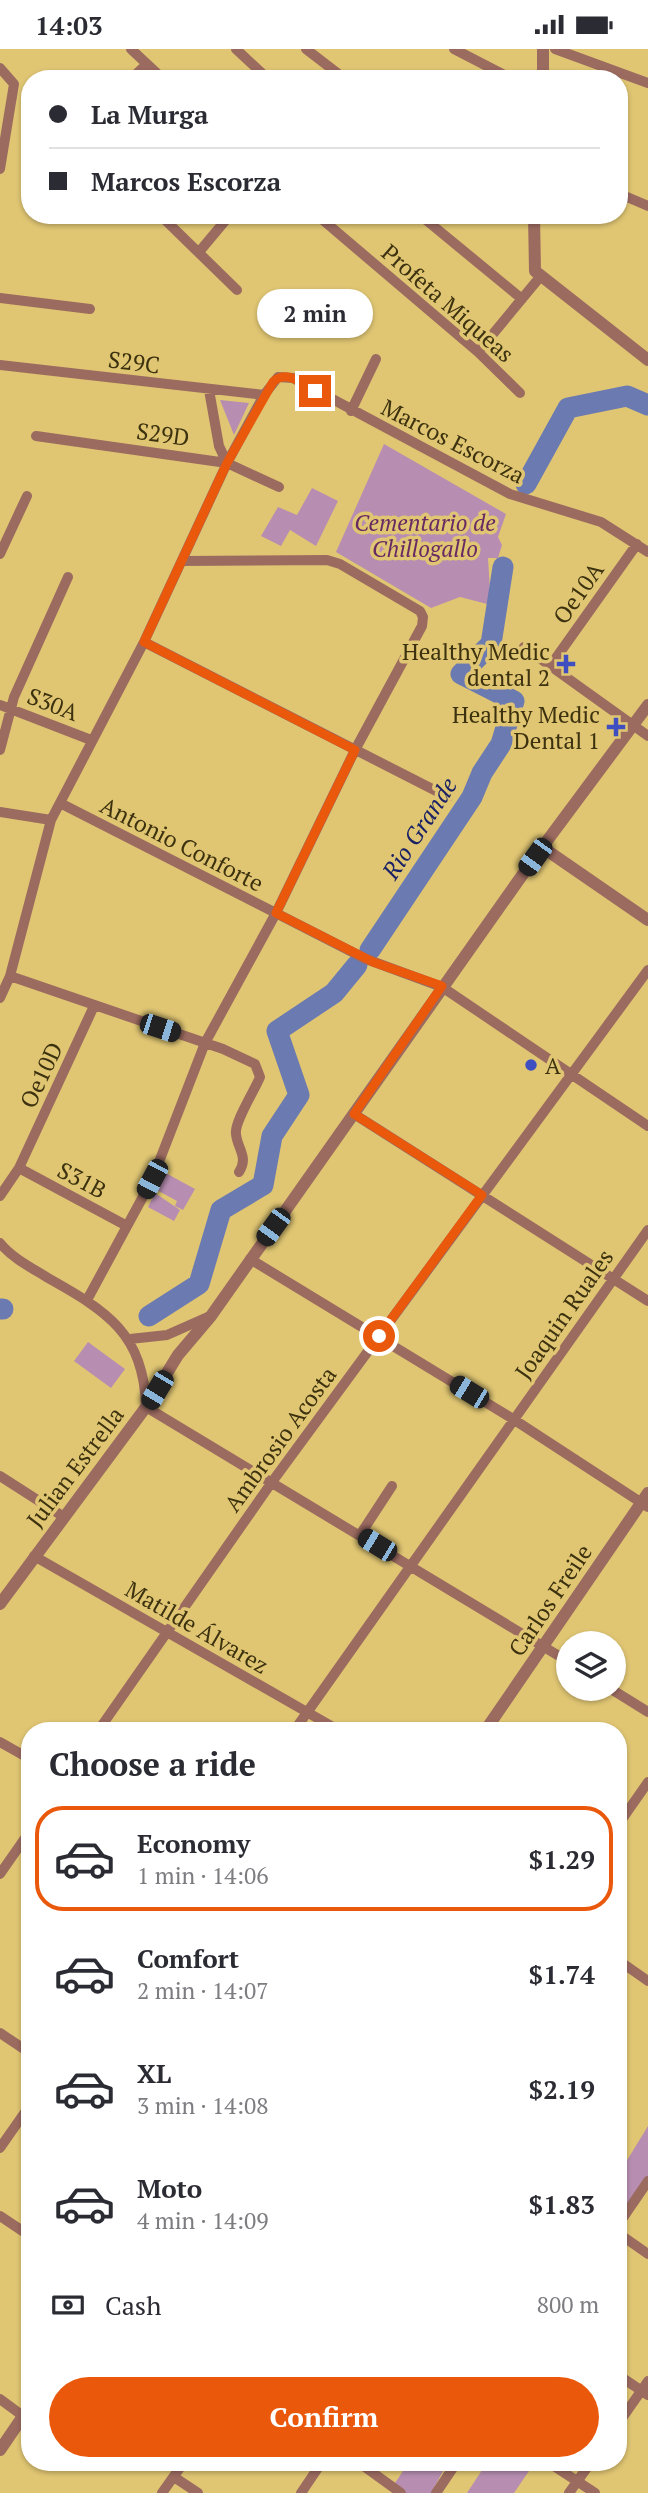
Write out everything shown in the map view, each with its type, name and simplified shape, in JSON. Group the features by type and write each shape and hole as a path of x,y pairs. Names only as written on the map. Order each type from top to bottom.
{"street":[{"path":"131,49 153,70"},
{"path":"236,49 258,70"},
{"path":"306,49 333,70"},
{"path":"454,49 495,70"},
{"path":"543,49 543,70"},
{"path":"555,49 612,70"},
{"path":"141,70 147,64"},
{"path":"0,68 14,84 0,169"},
{"path":"628,76 648,83"},
{"path":"628,197 648,206"},
{"path":"169,224 237,290"},
{"path":"199,252 222,224"},
{"name":"Profeta Miqueas","path":"328,224 478,352 520,393"},
{"path":"431,224 522,299"},
{"path":"531,224 533,266 540,277 648,360"},
{"path":"478,352 540,277"},
{"path":"0,298 90,309"},
{"path":"351,411 376,359"},
{"name":"S29C","path":"0,365 264,395"},
{"name":"Marcos Escorza","path":"264,395 273,382 282,376 293,378 510,494 586,517 648,552"},
{"path":"209,390 219,446 227,463"},
{"path":"0,998 10,976 51,820 144,642 227,463 264,395"},
{"name":"S29D","path":"36,436 227,463 279,487"},
{"path":"0,554 27,496"},
{"name":"Oe10A","path":"551,665 637,544"},
{"path":"87,1300 152,1179 205,1043 276,913 355,750 422,626 424,617 408,604 340,563 327,560 182,561"},
{"path":"0,750 5,706 68,577"},
{"path":"144,642 448,797"},
{"path":"524,647 648,736"},
{"name":"Julian Estrella","path":"0,1604 146,1407 178,1355 211,1315 442,986 648,705"},
{"name":"S30A","path":"5,706 91,740"},
{"name":"Antonio Conforte","path":"60,803 366,959 442,986 648,1126"},
{"path":"0,812 51,820"},
{"path":"542,847 648,920"},
{"name":"Ambrosio Acosta","path":"105,1722 272,1482 648,969"},
{"path":"10,976 205,1043 255,1064 261,1077 238,1122 236,1134 243,1163 239,1172"},
{"name":"Oe10D","path":"0,1196 19,1168 94,1006"},
{"path":"354,1114 648,1301"},
{"name":"S31B","path":"19,1168 127,1226"},
{"name":"Joaquin Ruales","path":"301,1722 648,1230"},
{"path":"0,1243 30,1267 87,1300 130,1339 141,1364 146,1407 556,1654"},
{"path":"250,1259 646,1501"},
{"path":"130,1339 167,1335 211,1315"},
{"path":"0,1476 64,1517"},
{"path":"360,1535 392,1486"},
{"name":"Carlos Freile","path":"491,1722 646,1501"},
{"name":"Matilde Álvarez","path":"34,1556 325,1722"},
{"path":"626,1699 648,1713"},
{"path":"0,1742 21,1754"},
{"path":"627,1812 648,1782"},
{"path":"0,1874 21,1844"},
{"path":"627,1966 648,1981"},
{"path":"0,2032 21,2047"},
{"path":"0,2148 21,2118"},
{"path":"627,2212 648,2181"},
{"path":"0,2216 21,2230"},
{"path":"627,2240 648,2255"},
{"path":"627,2381 645,2393"},
{"path":"627,2414 645,2393 648,2381"},
{"path":"0,2399 21,2408"},
{"path":"0,2450 21,2420"},
{"path":"162,2493 178,2471"},
{"path":"300,2493 316,2471"},
{"path":"370,2471 401,2493"},
{"path":"436,2493 451,2471"},
{"path":"562,2471 595,2493"},
{"path":"569,2493 584,2471"},
{"path":"174,2477 198,2493"}],"green space":[{"path":"220,400 249,403 234,435"},
{"name":"Cementario de Chillogallo","path":"384,444 506,514 498,537 502,545 498,558 488,558 491,605 460,597 431,608 336,552"},
{"path":"312,488 338,501 316,546 290,530 281,546 261,536 278,507 297,515"},
{"path":"162,1171 195,1189 183,1210 175,1206 177,1201 153,1188"},
{"path":"155,1193 180,1210 174,1221 148,1207"},
{"path":"88,1342 125,1369 111,1388 74,1361"},
{"path":"648,2126 648,2188 627,2213 627,2160"},
{"path":"403,2471 443,2471 431,2493 404,2493 393,2486"},
{"path":"481,2471 529,2471 514,2493 467,2493"}],"waterway":[{"name":"Rio Grande","path":"526,484 568,408 627,396 648,405"},
{"name":"Rio Grande","path":"370,950 472,797 482,773 501,744 514,701 461,674 491,644 503,567"},
{"name":"Rio Grande","path":"149,1316 199,1284 221,1210 263,1185 272,1136 299,1095 277,1031 334,993 357,965"}],"place":[{"name":"Healthy Medic dental 2","path":"566,664"},
{"name":"Healthy Medic Dental 1","path":"616,727"},
{"name":"A","path":"531,1065"}],"route":[{"path":"315,391 293,378 282,376 273,382 264,395 227,463 144,642 355,750 276,913 373,962 442,986 354,1114 482,1195 379,1336"}]}
